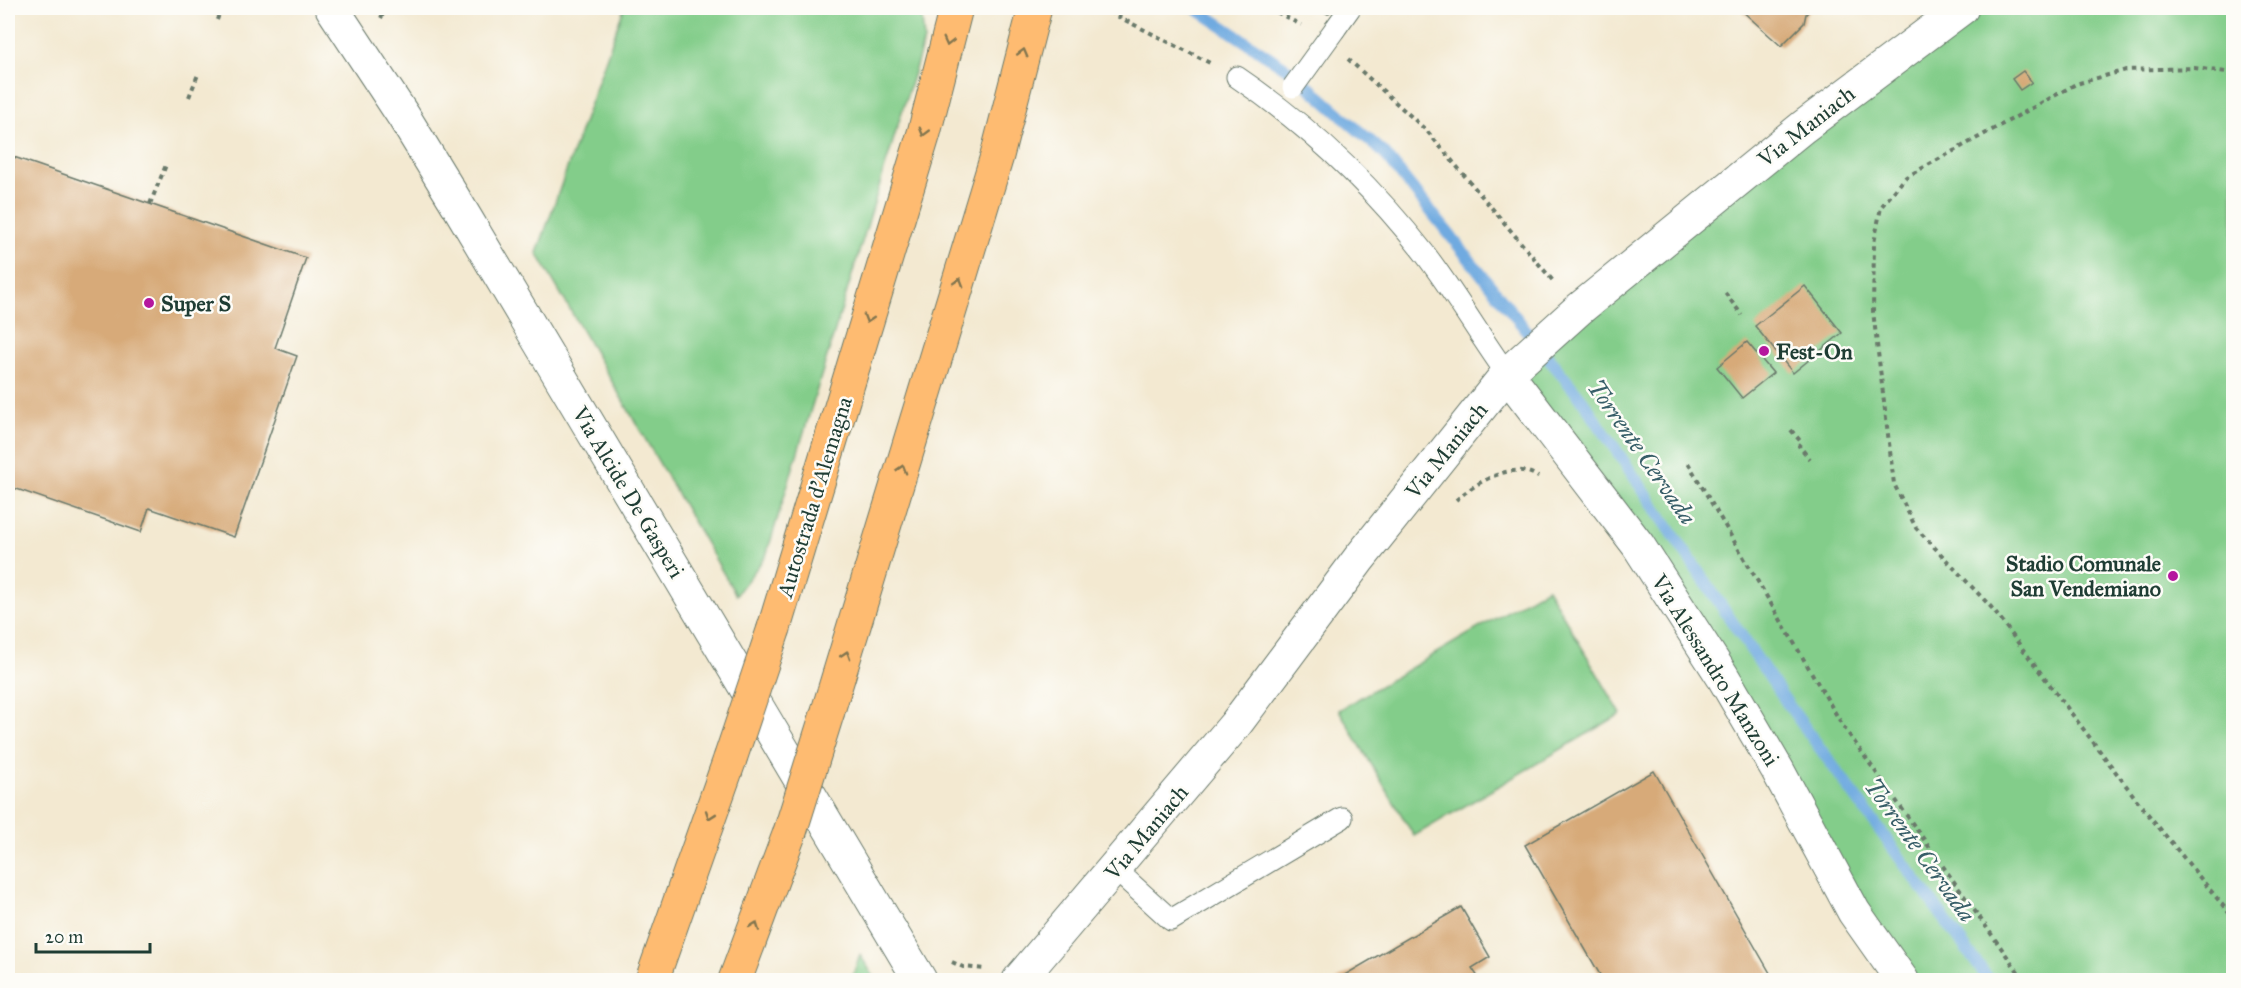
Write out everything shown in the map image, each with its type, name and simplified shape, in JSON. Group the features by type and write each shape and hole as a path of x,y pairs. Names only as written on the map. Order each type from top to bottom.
{"highway":[{"name":"Autostrada d'Alemagna","path":"652,981 774,628 917,155 956,8"},
{"path":"735,981 790,832 828,711 987,190 1035,8"}],"street":[{"name":"Via Alcide De Gasperi","path":"332,8 440,177 920,981"},
{"name":"Via Maniach","path":"1019,981 1235,724 1359,559 1516,366 1571,316 1803,127 1962,8"},
{"name":"Via Alessandro Manzoni","path":"1516,366 1638,545 1723,677 1777,769 1854,912 1902,981"}],"lane":[{"path":"1281,107 1350,8"},
{"path":"1237,77 1281,107 1366,186 1516,366"},
{"path":"1115,869 1171,920 1342,818"}],"path":[{"path":"217,20 221,8"},
{"path":"1101,8 1237,77"},
{"path":"1269,8 1331,34 1427,131 1571,316"},
{"path":"2234,73 2194,68 2126,70 2076,84 1906,177 1881,207 1874,243 1873,311 1894,484 1916,528 1991,607 2143,808 2234,919"},
{"path":"189,98 199,72"},
{"path":"150,204 166,165"},
{"path":"1725,293 1742,315"},
{"path":"1791,430 1802,443 1799,446 1810,459"},
{"path":"1688,462 1844,726 2024,981"},
{"path":"1454,501 1487,478 1513,471 1534,474 1542,480"}],"green space":[{"path":"624,8 921,8 924,40 766,556 736,595 537,253"},
{"path":"1962,8 2233,8 2233,980 1902,980 1777,769 1507,374"},
{"path":"1547,588 1621,714 1414,836 1339,710"},
{"path":"860,955 876,980 851,980"}],"building":[{"path":"1317,8 1333,8 1328,14"},
{"path":"1739,8 1812,8 1806,14 1804,23 1781,46"},
{"path":"2023,71 2032,82 2020,90 2012,79"},
{"name":"Super S","path":"8,155 306,258 275,348 297,356 234,537 149,508 141,532 8,486"},
{"path":"1805,286 1842,333 1793,373 1755,326"},
{"path":"1747,342 1773,373 1742,398 1717,367"},
{"path":"1654,771 1774,980 1603,980 1525,845"},
{"path":"1461,907 1490,957 1472,968 1480,980 1336,980"}],"waterway":[{"name":"Torrente Cervada","path":"1195,8 1293,73 1384,153 1583,401 1787,703 1989,980"}],"place":[{"name":"Super S","path":"149,303"},
{"name":"Fest-On","path":"1764,351"},
{"name":"Stadio Comunale San Vendemiano","path":"2173,576"}]}
